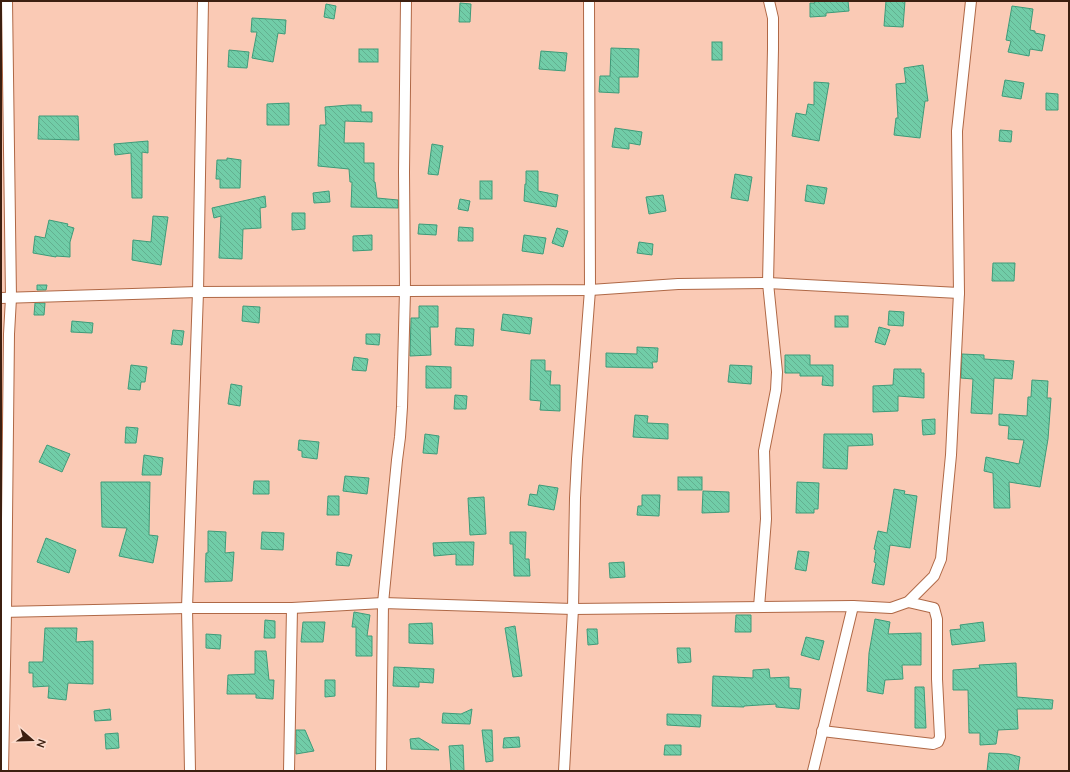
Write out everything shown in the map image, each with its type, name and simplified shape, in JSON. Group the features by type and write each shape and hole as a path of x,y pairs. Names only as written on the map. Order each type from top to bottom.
{"street":[{"path":"3,771 9,334 6,298 7,1"},
{"path":"190,771 187,608 198,292 203,1"},
{"path":"381,771 383,603 400,437 405,291 404,172 406,1"},
{"path":"564,771 574,609 575,498 577,459 590,290 589,1"},
{"path":"759,607 766,519 763,467 764,451 776,390 777,372 768,283 773,49 773,18 770,1"},
{"path":"4,612 187,608 292,608 383,603 574,609 853,606 891,608 908,602 934,576 941,559 951,455 958,293 956,131 971,1"},
{"path":"6,298 198,292 590,290 678,284 768,283 958,293"},
{"path":"822,731 933,744 938,742 940,737 937,619 934,608 908,602"},
{"path":"813,771 853,606"},
{"path":"289,771 292,608"}],"building":[{"path":"814,1 848,1 849,11 826,13 826,16 810,17 810,3 815,3"},
{"path":"886,1 905,1 903,27 884,26"},
{"path":"460,3 471,4 470,22 459,22"},
{"path":"326,4 336,6 334,19 324,17"},
{"path":"1012,6 1033,9 1030,30 1035,31 1035,33 1045,35 1042,51 1030,49 1029,56 1008,52 1011,41 1006,40"},
{"path":"252,18 286,20 285,34 278,33 273,62 252,58 257,32 251,32"},
{"path":"712,42 722,42 722,60 712,60"},
{"path":"611,48 639,49 638,77 619,77 619,93 599,92 600,76 610,76"},
{"path":"359,49 378,49 378,62 359,62"},
{"path":"229,50 249,52 247,68 228,67"},
{"path":"541,51 567,53 565,71 539,69"},
{"path":"923,65 928,101 925,101 920,138 894,135 896,118 898,118 896,84 906,83 904,68"},
{"path":"1005,80 1024,83 1021,99 1002,96"},
{"path":"814,82 829,83 819,141 792,136 796,113 806,115 808,104 814,105"},
{"path":"1046,93 1058,94 1058,110 1046,110"},
{"path":"289,103 289,125 267,125 267,104"},
{"path":"361,105 361,112 372,112 372,122 345,121 344,143 364,143 364,163 374,163 374,182 377,198 398,200 398,208 351,207 352,182 350,182 349,169 318,166 320,125 326,125 325,107"},
{"path":"39,116 78,116 79,140 38,139"},
{"path":"615,128 642,132 640,145 629,143 629,149 612,147"},
{"path":"1000,130 1012,131 1011,142 999,141"},
{"path":"148,141 148,153 142,152 142,198 132,198 131,153 115,155 114,144"},
{"path":"432,144 443,146 438,175 428,174"},
{"path":"227,158 241,160 240,188 220,188 220,179 216,179 217,160 227,160"},
{"path":"526,171 538,171 538,191 558,195 556,207 524,201"},
{"path":"735,174 752,177 748,201 731,198"},
{"path":"480,181 492,181 492,199 480,199"},
{"path":"807,185 827,188 824,204 805,201"},
{"path":"329,191 330,202 314,203 313,193"},
{"path":"663,195 666,211 649,214 646,197"},
{"path":"265,196 266,207 260,208 261,228 243,229 242,259 219,258 221,216 214,218 212,208"},
{"path":"460,199 470,201 468,211 458,209"},
{"path":"292,213 305,213 305,229 292,230"},
{"path":"153,216 168,217 161,265 132,260 133,240 151,242"},
{"path":"49,220 68,224 67,226 74,228 70,242 70,257 56,257 33,253 35,236 45,238"},
{"path":"419,224 437,225 436,235 418,234"},
{"path":"459,227 473,228 473,241 458,241"},
{"path":"557,228 568,231 563,247 552,243"},
{"path":"372,235 372,250 353,251 353,236"},
{"path":"524,235 546,238 543,254 522,251"},
{"path":"639,242 653,244 652,255 637,253"},
{"path":"993,263 1015,263 1014,281 992,281"},
{"path":"37,285 47,285 46,290 37,290"},
{"path":"35,303 45,303 44,315 34,315"},
{"path":"243,306 260,307 259,323 242,321"},
{"path":"419,306 438,306 438,327 430,327 431,355 410,356 411,318 419,318"},
{"path":"889,311 904,312 903,326 888,325"},
{"path":"503,314 532,318 530,334 501,330"},
{"path":"835,316 848,316 848,327 835,327"},
{"path":"72,321 93,323 92,333 71,332"},
{"path":"879,327 890,330 885,345 875,342"},
{"path":"456,328 474,329 473,346 455,345"},
{"path":"173,330 184,331 182,345 171,344"},
{"path":"366,334 380,334 379,345 366,344"},
{"path":"637,347 658,348 657,362 652,362 653,368 606,367 606,353 637,354"},
{"path":"962,354 984,355 984,359 1014,361 1012,379 994,378 992,414 971,413 973,379 961,378"},
{"path":"785,355 810,355 810,365 833,365 833,386 822,385 823,376 800,376 800,373 785,373"},
{"path":"354,357 368,359 366,371 352,370"},
{"path":"531,360 545,360 545,371 551,371 550,385 560,385 560,411 540,410 541,401 530,400"},
{"path":"131,365 147,367 145,382 141,382 140,390 128,389"},
{"path":"730,365 752,366 751,384 728,382"},
{"path":"426,366 451,367 451,388 426,388"},
{"path":"894,369 921,369 921,373 924,373 924,398 898,396 898,411 873,412 873,386 893,385"},
{"path":"1032,380 1048,381 1047,398 1051,398 1048,439 1040,487 1009,482 1010,508 994,508 993,473 984,471 986,457 1019,464 1024,440 1008,439 1009,426 999,425 999,414 1027,416 1028,397 1031,397"},
{"path":"231,384 242,386 240,406 228,404"},
{"path":"455,395 467,396 466,409 454,409"},
{"path":"635,415 648,416 647,423 668,424 668,439 633,437"},
{"path":"935,419 935,434 923,435 922,420"},
{"path":"126,427 138,428 136,443 125,443"},
{"path":"425,434 439,436 437,454 423,453"},
{"path":"824,434 872,434 873,445 848,446 847,469 823,468"},
{"path":"299,440 319,442 317,459 302,457 302,451 298,450"},
{"path":"47,445 70,454 62,472 39,462"},
{"path":"144,455 163,458 161,475 142,475"},
{"path":"345,476 369,478 367,494 343,491"},
{"path":"678,477 702,477 702,490 678,490"},
{"path":"254,481 269,481 269,494 253,494"},
{"path":"101,482 150,482 149,535 158,536 153,563 119,556 127,528 102,527"},
{"path":"797,482 819,483 818,509 814,509 814,513 796,513"},
{"path":"539,485 558,488 554,510 528,505 530,494 537,495"},
{"path":"894,489 905,491 904,494 917,496 910,548 890,545 884,585 872,583 876,563 874,562 876,550 874,549 878,531 887,533"},
{"path":"703,491 729,492 729,512 702,513"},
{"path":"642,495 660,495 659,516 637,515 638,506 642,506"},
{"path":"328,496 339,496 339,515 327,515"},
{"path":"484,497 486,534 470,535 468,498"},
{"path":"208,531 226,532 225,553 234,552 232,581 205,582 206,553 208,553"},
{"path":"262,532 284,533 283,550 261,549"},
{"path":"510,532 526,532 525,559 529,559 530,576 514,576 513,544 510,544"},
{"path":"46,538 76,550 69,573 37,562"},
{"path":"474,542 473,565 456,565 456,554 434,556 433,543"},
{"path":"798,551 809,552 806,571 795,569"},
{"path":"337,552 352,555 349,566 336,565"},
{"path":"624,562 625,577 610,578 609,563"},
{"path":"354,612 370,615 367,636 372,636 372,656 356,656 356,627 352,627"},
{"path":"736,615 751,615 751,632 735,632"},
{"path":"875,619 890,622 888,634 921,633 921,665 902,665 903,679 885,680 883,694 867,691 869,653"},
{"path":"265,620 275,621 275,638 264,638"},
{"path":"303,622 325,622 323,642 301,642"},
{"path":"983,622 985,641 952,645 950,630 961,629 960,625"},
{"path":"432,623 433,644 409,643 409,624"},
{"path":"515,626 522,676 513,677 505,628"},
{"path":"45,628 77,628 76,642 93,641 93,684 68,683 66,700 48,698 49,686 33,687 33,673 29,673 29,662 43,662"},
{"path":"587,629 597,629 598,644 588,645"},
{"path":"206,634 221,635 220,649 206,648"},
{"path":"806,637 824,641 819,660 801,655"},
{"path":"677,648 690,648 691,662 678,663"},
{"path":"255,651 266,651 269,680 274,680 273,699 256,698 256,694 227,694 228,675 255,674"},
{"path":"1016,663 1017,697 1053,700 1052,709 1017,709 1018,729 998,730 996,744 980,745 980,733 969,733 968,690 953,690 953,670 980,668 979,665"},
{"path":"394,667 434,669 433,683 419,682 419,687 393,686"},
{"path":"769,669 770,678 789,677 789,688 801,689 799,709 776,707 776,704 744,707 712,706 713,676 753,678 753,670"},
{"path":"325,680 335,680 335,696 325,697"},
{"path":"915,687 924,687 926,728 915,728"},
{"path":"110,709 111,720 95,721 94,711"},
{"path":"472,709 470,724 442,723 443,713 461,714"},
{"path":"667,714 701,715 700,727 667,725"},
{"path":"296,730 305,730 314,751 296,754"},
{"path":"482,730 492,730 493,761 486,762"},
{"path":"118,733 119,748 106,749 105,734"},
{"path":"519,737 520,747 503,748 504,738"},
{"path":"419,738 439,750 411,749 410,739"},
{"path":"463,745 464,771 451,771 449,746"},
{"path":"665,745 681,745 681,755 664,755"},
{"path":"989,753 1009,754 1020,757 1018,771 987,771"}]}
